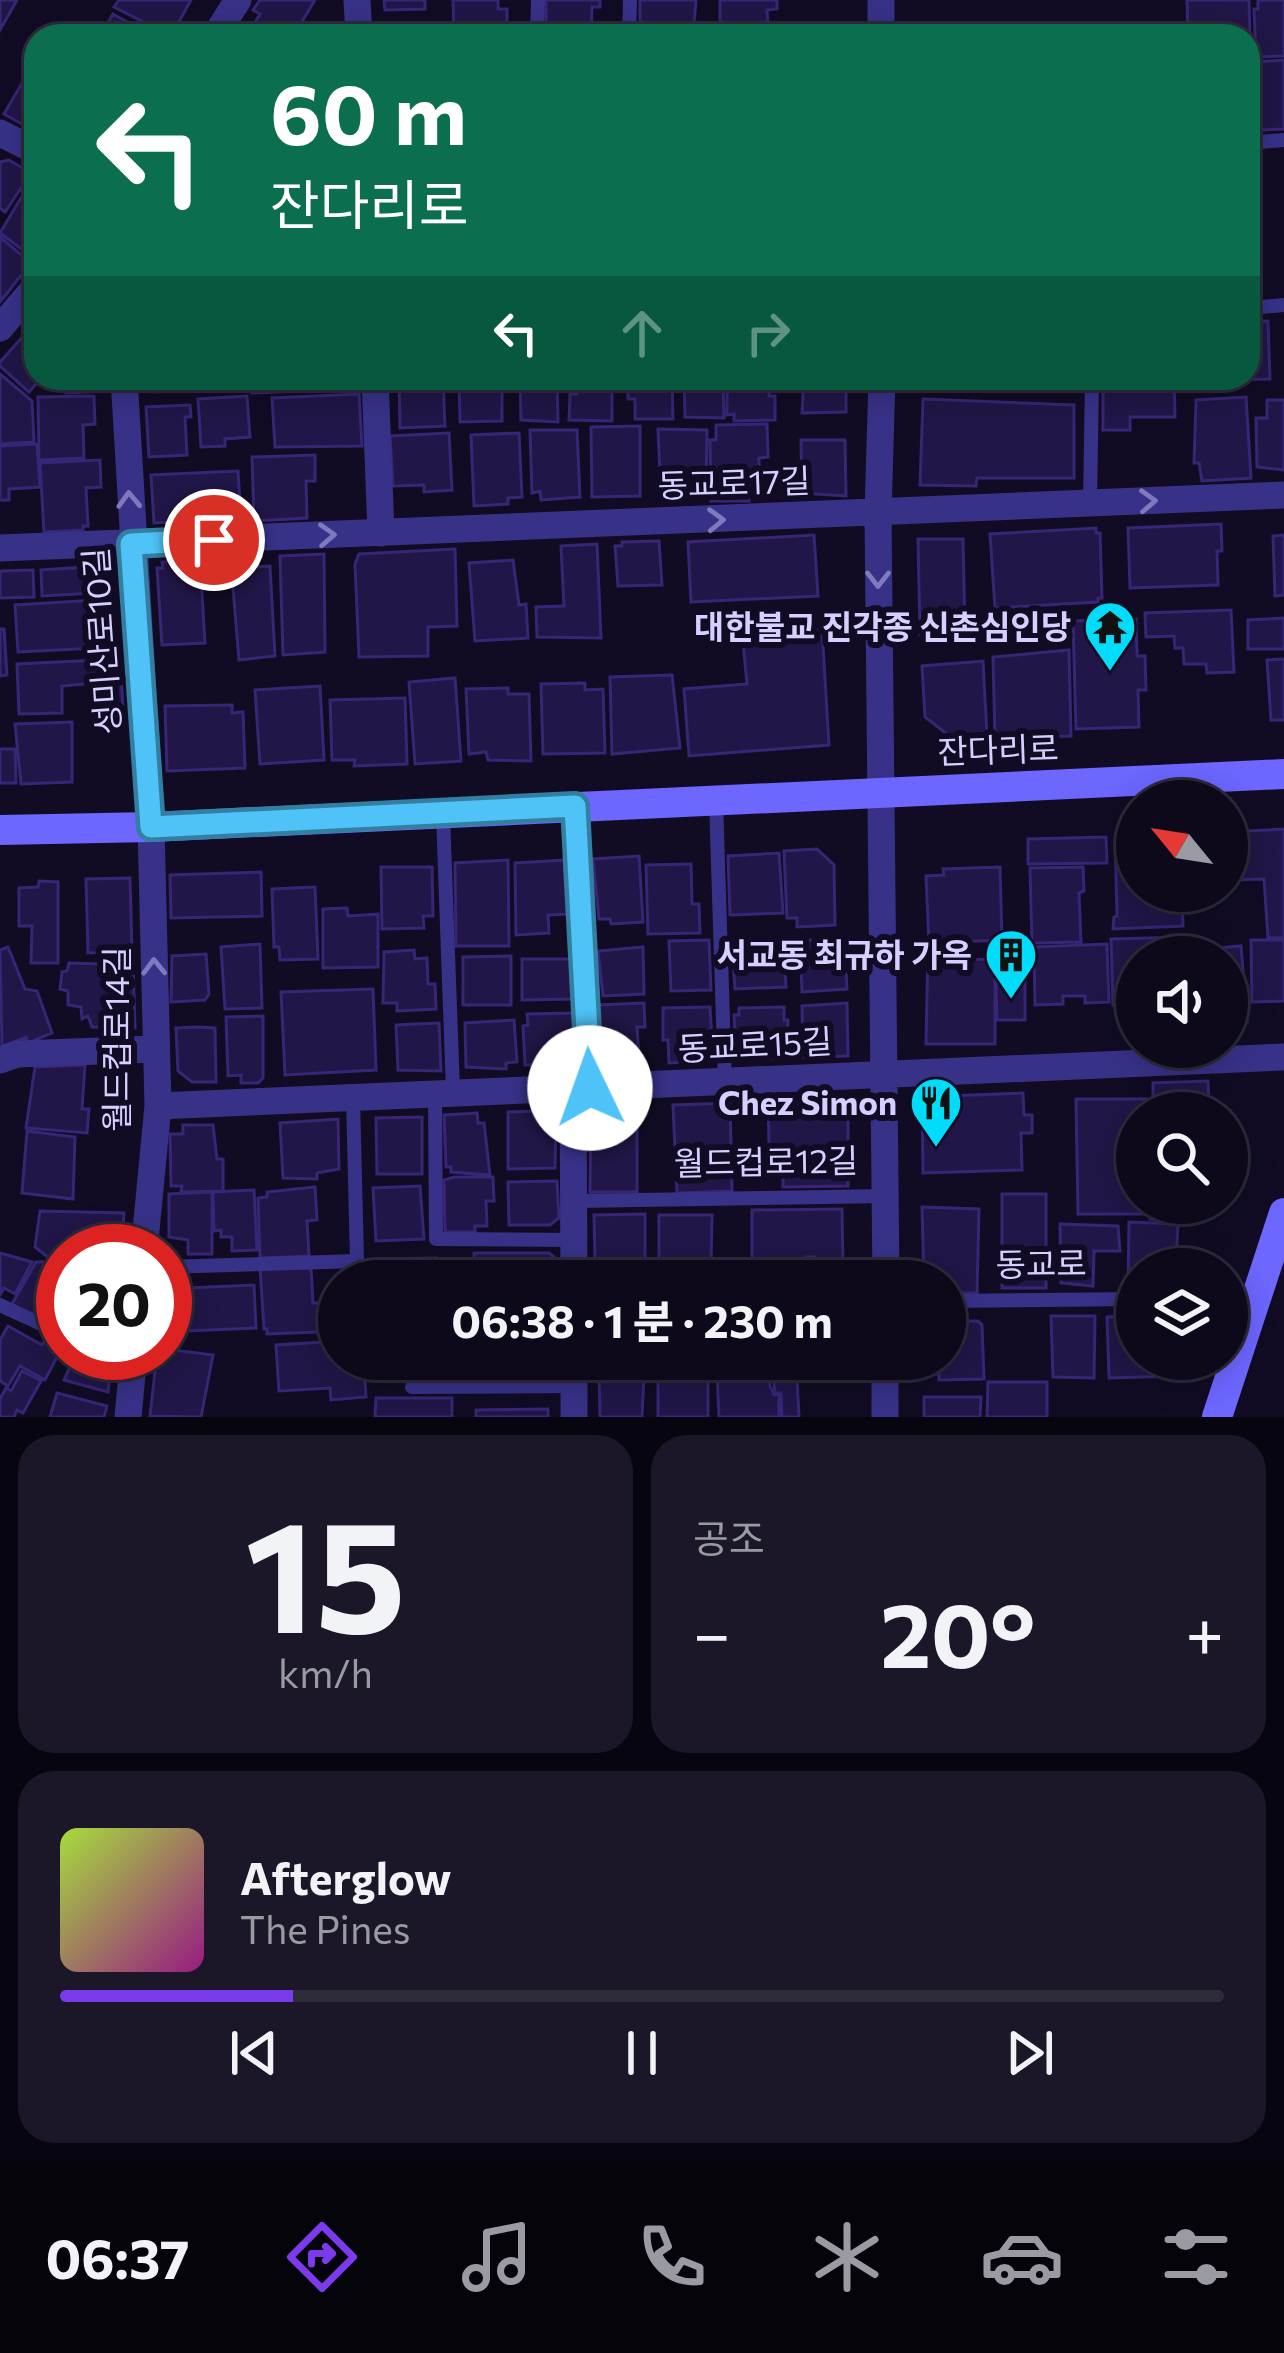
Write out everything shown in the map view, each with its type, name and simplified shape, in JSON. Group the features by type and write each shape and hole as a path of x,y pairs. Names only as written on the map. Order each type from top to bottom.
{"street":[{"path":"0,328 24,300"},
{"name":"성미산로10길","path":"125,390 151,827"},
{"path":"375,390 381,533"},
{"path":"882,390 878,514 886,1260"},
{"name":"동교로17길","path":"0,548 1284,495"},
{"name":"잔다리로","path":"0,830 1284,774"},
{"name":"월드컵로14길","path":"147,1224 158,1106 151,827"},
{"path":"0,1060 17,1054 155,1048"},
{"name":"동교로15길","path":"158,1106 1284,1057"},
{"path":"574,1260 581,1088"},
{"path":"1248,1284 1284,1213"},
{"path":"128,1417 129,1380"},
{"path":"574,1380 574,1417"},
{"path":"885,1380 885,1417"},
{"path":"1217,1417 1224,1380"}],"lane":[{"path":"1261,307 1284,305"},
{"path":"1090,504 1092,390"},
{"path":"716,801 725,1083"},
{"path":"575,806 581,1088"},
{"path":"442,812 444,1092 436,1239 574,1240"},
{"path":"192,1266 357,1261 353,1097"},
{"name":"월드컵로12길","path":"574,1201 887,1196"},
{"name":"동교로","path":"966,1301 1116,1299"},
{"path":"0,1305 36,1322"},
{"path":"412,1387 475,1380"}],"building":[{"path":"0,0 17,0 0,30"},
{"path":"119,0 191,0 178,24 147,24 114,7"},
{"path":"260,0 315,0 301,24 254,24 260,14 253,10"},
{"path":"384,0 425,0 425,9 385,10"},
{"path":"453,0 498,0 498,9 507,9 507,24 454,24"},
{"path":"546,0 600,0 600,7 592,7 591,24 546,24"},
{"path":"640,0 696,0 694,24 640,24"},
{"path":"720,0 777,0 777,9 767,10 768,24 720,24"},
{"path":"1187,0 1249,0 1250,24 1188,24"},
{"path":"1258,0 1284,0 1284,56 1260,57 1260,24 1255,24 1254,9 1258,9"},
{"path":"113,14 131,24 107,24"},
{"path":"1284,60 1284,129 1261,130 1260,62"},
{"path":"24,80 24,125 4,114"},
{"path":"9,160 24,169 24,184 5,212 0,208 0,162"},
{"path":"24,193 24,251 0,233"},
{"path":"0,237 24,257 24,272 0,302"},
{"path":"1260,321 1268,321 1270,379 1260,379"},
{"path":"24,335 24,388 0,362"},
{"path":"0,374 32,401 34,442 0,444"},
{"path":"252,390 301,391 252,393"},
{"path":"399,390 444,390 445,426 400,428"},
{"path":"459,390 502,390 502,421 460,422"},
{"path":"520,390 557,390 558,422 521,420"},
{"path":"577,390 612,390 612,421 569,420 570,394"},
{"path":"628,390 672,390 673,419 635,419 635,399 628,399"},
{"path":"684,390 723,390 724,418 685,417"},
{"path":"727,390 769,390 769,396 775,396 775,420 734,421 734,414 727,415"},
{"path":"803,390 846,390 846,412 802,413"},
{"path":"1103,390 1174,390 1175,417 1130,417 1130,430 1103,430"},
{"path":"359,394 362,446 275,447 272,398"},
{"path":"94,396 95,424 83,425 84,458 39,460 38,397"},
{"path":"247,396 250,437 225,439 225,446 201,447 198,399"},
{"path":"1246,397 1251,478 1202,481 1199,463 1194,463 1196,400"},
{"path":"923,399 1074,405 1074,478 977,478 976,486 920,485"},
{"path":"1267,400 1284,400 1284,470 1257,467 1256,418 1267,418"},
{"path":"190,405 191,417 185,417 187,455 149,457 146,407"},
{"path":"767,424 768,457 759,458 759,486 748,486 749,501 711,501 710,440 716,440 716,425"},
{"path":"640,426 640,496 592,497 591,427"},
{"path":"658,429 707,430 706,496 661,497"},
{"path":"530,430 577,430 580,497 541,500 540,491 532,493"},
{"path":"449,433 452,490 424,492 424,485 393,486 390,436"},
{"path":"519,433 522,497 508,498 508,504 474,506 471,435"},
{"path":"801,440 845,440 846,496 802,493"},
{"path":"37,444 40,487 9,489 9,500 0,500 0,446"},
{"path":"315,455 315,481 306,481 307,518 254,521 252,457"},
{"path":"100,460 101,487 86,488 88,526 44,532 40,463"},
{"path":"238,471 241,518 154,523 151,475"},
{"path":"1221,524 1218,585 1130,588 1128,528"},
{"path":"1096,528 1102,598 1098,602 995,608 990,534"},
{"path":"814,535 818,596 691,602 688,542"},
{"path":"1284,535 1284,595 1275,596 1273,536"},
{"path":"918,539 963,539 965,633 920,635"},
{"path":"659,541 662,585 618,586 615,546"},
{"path":"597,544 601,638 537,637 536,607 564,606 561,546"},
{"path":"455,549 457,626 428,627 428,656 359,657 355,564 359,554"},
{"path":"324,554 325,652 283,655 280,556"},
{"path":"200,559 205,643 162,645 157,568 163,568 162,562"},
{"path":"513,560 519,605 526,604 528,638 475,641 469,563"},
{"path":"270,566 275,656 239,660 232,576 245,575 245,567"},
{"path":"108,569 109,592 42,596 41,570"},
{"path":"33,570 34,597 0,598 0,571"},
{"path":"113,599 116,647 18,652 15,605"},
{"path":"1231,610 1234,672 1207,673 1206,664 1184,664 1183,648 1175,648 1174,636 1146,637 1145,613"},
{"path":"1284,618 1284,649 1248,649 1248,620"},
{"name":"대한불교 진각종 신촌심인당","path":"1136,619 1137,656 1145,656 1146,690 1138,690 1139,727 1076,729 1073,621"},
{"path":"0,629 4,629 7,675 0,676"},
{"path":"822,629 829,745 689,756 684,689 747,684 742,631"},
{"path":"1069,650 1071,736 995,738 993,657"},
{"path":"120,659 123,708 95,708 94,683 62,686 62,713 19,714 17,664"},
{"path":"1284,659 1284,720 1271,720 1267,660"},
{"path":"983,661 987,736 952,738 925,717 922,666"},
{"path":"672,675 680,748 612,754 610,677"},
{"path":"455,678 461,761 415,764 409,682"},
{"path":"585,683 585,690 603,689 605,753 543,754 541,684"},
{"path":"320,686 324,760 260,764 255,690"},
{"path":"508,688 508,694 529,694 531,761 488,760 486,752 469,754 466,689"},
{"path":"405,698 407,764 354,766 355,760 332,760 330,700"},
{"path":"232,705 232,713 243,712 245,768 167,771 165,706"},
{"path":"72,722 72,782 21,784 15,724"},
{"path":"0,749 15,749 16,783 0,783"},
{"path":"1284,829 1284,938 1268,938 1264,879 1248,879 1248,831"},
{"path":"1106,837 1107,863 1028,864 1028,839"},
{"path":"817,849 834,865 835,925 797,927 797,918 787,918 784,851"},
{"path":"779,853 783,913 730,915 728,856"},
{"path":"639,856 643,922 611,924 610,919 599,919 593,859"},
{"path":"508,860 509,946 456,946 455,863"},
{"path":"564,860 567,914 548,915 549,933 516,935 515,863"},
{"path":"691,864 692,904 699,904 700,933 648,934 646,865"},
{"path":"381,867 432,867 433,916 423,916 424,928 382,929"},
{"path":"1000,867 1002,940 929,943 926,876 944,875 943,869"},
{"path":"1083,867 1081,942 1032,943 1030,868"},
{"path":"261,872 262,916 171,918 170,875"},
{"path":"130,878 132,951 88,953 86,879"},
{"path":"39,881 58,882 58,963 31,963 32,926 19,926 19,888 38,887"},
{"path":"315,887 318,959 280,960 279,947 274,947 272,889"},
{"path":"347,908 348,916 378,914 378,967 323,968 323,909"},
{"path":"1117,912 1183,912 1183,926 1113,929"},
{"path":"844,938 847,989 802,992 800,941"},
{"path":"1111,939 1116,939 1116,1005 1113,1005"},
{"path":"709,940 711,990 671,991 669,941"},
{"path":"783,940 786,987 735,989 732,943"},
{"path":"1251,940 1284,940 1284,1001 1252,1002"},
{"path":"260,944 262,1008 225,1009 221,947"},
{"path":"1107,944 1109,1002 1085,1003 1085,996 1063,996 1063,1004 1035,1005 1034,947"},
{"path":"928,946 952,960 995,959 995,1044 926,1044"},
{"path":"8,947 25,989 37,991 52,1033 2,1047 0,950"},
{"path":"643,947 644,994 603,996 598,951"},
{"path":"414,950 415,959 427,958 436,1009 397,1011 397,1003 383,1003 384,952"},
{"path":"206,954 209,994 205,1000 171,1002 172,956"},
{"path":"511,956 511,1005 463,1005 463,957"},
{"path":"522,959 573,959 573,999 522,1000"},
{"path":"69,963 133,965 135,1028 92,1027 88,1016 82,1019 81,1007 68,1005 68,991 60,989 62,972"},
{"name":"서교동 최규하 가옥","path":"1025,981 1025,1020 997,1020 996,982"},
{"path":"373,989 376,1070 285,1075 281,992"},
{"path":"644,1003 645,1027 637,1027 639,1057 631,1057 632,1066 595,1068 597,1005"},
{"path":"847,1003 848,1056 803,1057 802,1006"},
{"path":"710,1007 713,1060 669,1063 663,1008"},
{"path":"784,1007 786,1058 736,1060 734,1015 739,1015 739,1008"},
{"path":"574,1013 576,1064 525,1065 527,1014"},
{"path":"263,1016 263,1078 258,1083 241,1083 241,1075 228,1076 226,1017"},
{"path":"514,1020 517,1062 506,1063 506,1069 466,1067 465,1023"},
{"path":"439,1023 441,1071 398,1070 396,1025"},
{"path":"176,1028 215,1028 216,1082 192,1082 178,1071"},
{"path":"85,1065 82,1109 89,1109 87,1133 26,1128 35,1067"},
{"path":"1208,1081 1208,1092 1153,1092 1153,1083"},
{"path":"1023,1093 1024,1115 1032,1115 1032,1133 1021,1133 1022,1170 923,1173 922,1097"},
{"path":"848,1097 848,1186 783,1187 783,1144 769,1144 768,1099"},
{"path":"1076,1099 1116,1099 1116,1214 1078,1214"},
{"path":"730,1103 732,1191 677,1193 673,1105"},
{"path":"608,1106 637,1107 637,1192 590,1192 591,1119"},
{"path":"540,1111 556,1126 555,1168 508,1169 508,1112"},
{"path":"477,1113 478,1123 484,1123 490,1175 451,1172 446,1167 444,1115"},
{"path":"422,1117 422,1174 377,1174 376,1118"},
{"path":"338,1119 339,1169 317,1173 317,1179 283,1178 280,1123"},
{"path":"183,1125 213,1125 217,1159 223,1159 223,1191 181,1192 182,1186 171,1186 170,1134 183,1134"},
{"path":"27,1131 75,1137 73,1199 22,1193"},
{"path":"493,1177 494,1201 486,1201 487,1226 475,1226 475,1232 445,1232 444,1180"},
{"path":"557,1181 559,1218 550,1225 509,1225 508,1182"},
{"path":"420,1186 424,1239 376,1241 373,1188"},
{"path":"315,1187 317,1220 307,1221 309,1256 260,1258 258,1198 267,1197 267,1192"},
{"path":"254,1190 257,1250 232,1251 232,1237 214,1231 213,1192"},
{"path":"212,1192 212,1254 192,1254 192,1224 169,1224 169,1194"},
{"path":"1002,1194 1046,1194 1046,1288 1002,1288"},
{"path":"922,1207 979,1209 977,1293 966,1293 966,1260 923,1260"},
{"path":"842,1209 843,1260 752,1260 752,1210"},
{"path":"40,1211 124,1213 123,1224 38,1224"},
{"path":"645,1214 645,1260 595,1260 594,1215"},
{"path":"659,1215 712,1215 711,1260 659,1260"},
{"path":"1060,1224 1118,1226 1120,1248 1094,1251 1093,1286 1061,1283"},
{"path":"1129,1224 1178,1224 1177,1248 1129,1248"},
{"path":"0,1253 32,1262 15,1294 4,1288 0,1295"},
{"path":"474,1253 549,1253 554,1257 554,1260 474,1260"},
{"path":"36,1262 36,1317 12,1304"},
{"path":"260,1267 311,1268 318,1332 267,1334"},
{"path":"254,1285 256,1328 192,1331 192,1288"},
{"path":"1051,1316 1095,1316 1094,1378 1053,1377"},
{"path":"1107,1317 1116,1317 1116,1378 1109,1378"},
{"path":"966,1321 982,1325 984,1379 966,1379"},
{"path":"8,1326 36,1342 36,1375 20,1366 8,1386 0,1381 0,1340"},
{"path":"318,1342 318,1380 365,1380 366,1397 331,1400 330,1388 279,1391 276,1345"},
{"path":"192,1352 213,1355 201,1417 150,1416 154,1380 192,1380"},
{"path":"22,1371 41,1381 23,1413 17,1410 14,1417 0,1417 0,1399 6,1388 11,1391"},
{"path":"64,1380 109,1380 108,1392"},
{"path":"599,1380 644,1380 642,1417 600,1417"},
{"path":"658,1380 708,1380 708,1417 658,1417"},
{"path":"717,1380 770,1380 774,1395 779,1394 779,1417 719,1417"},
{"path":"774,1380 797,1380 799,1417 782,1417 781,1393 775,1393"},
{"path":"988,1382 1047,1382 1047,1417 987,1417"},
{"path":"57,1393 107,1406 104,1417 50,1417"},
{"path":"924,1397 981,1397 980,1417 924,1417"},
{"path":"376,1398 452,1398 452,1417 375,1417"},
{"path":"548,1409 548,1417 476,1417 476,1410"}],"place":[{"name":"대한불교 진각종 신촌심인당","path":"1110,673"},
{"name":"서교동 최규하 가옥","path":"1011,1001"},
{"name":"Chez Simon","path":"936,1149"}],"route":[{"path":"214,540 131,544 151,827 575,806 590,1088"}]}
